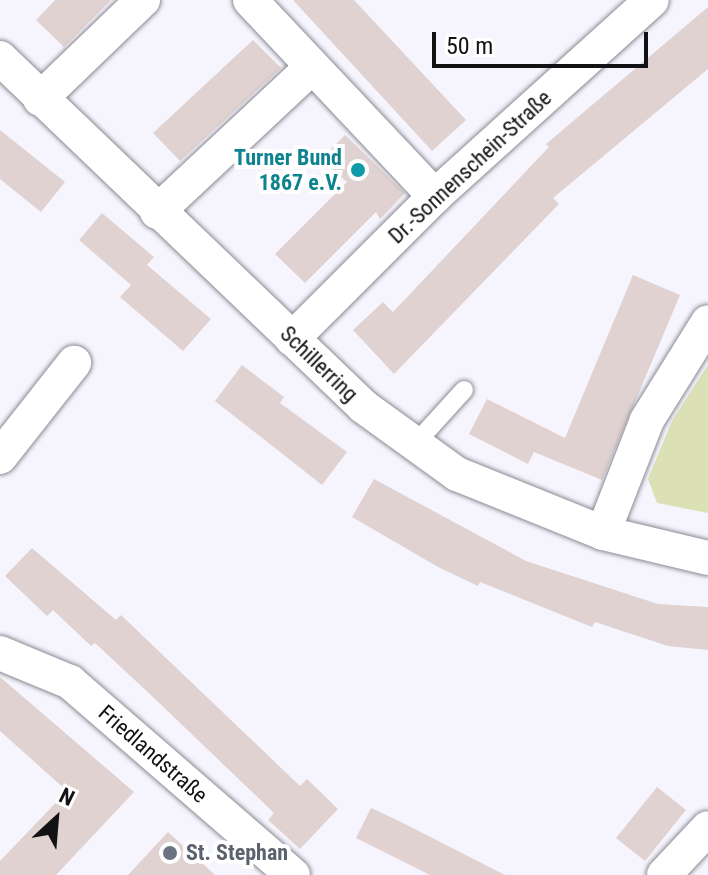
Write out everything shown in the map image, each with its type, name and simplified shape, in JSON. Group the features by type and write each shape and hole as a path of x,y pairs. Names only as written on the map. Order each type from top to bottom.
{"street":[{"path":"40,99 143,0"},
{"path":"250,0 435,196"},
{"name":"Dr.-Sonnenschein-Straße","path":"292,339 435,196 652,0"},
{"name":"Schillerring","path":"0,58 157,212 364,407 457,474 603,533 708,558"},
{"path":"157,212 312,67"},
{"path":"603,533 647,420 708,322"},
{"path":"0,457 74,363"},
{"name":"Friedlandstraße","path":"0,653 70,682 293,875"},
{"path":"664,875 708,828"}],"lane":[{"path":"415,444 464,390"}],"green space":[{"path":"708,365 708,513 657,503 648,479 672,421"}],"building":[{"path":"55,0 111,0 64,47 36,20"},
{"path":"293,0 354,0 466,120 432,151"},
{"path":"708,7 708,69 553,198 559,204 394,374 353,330 383,302 393,312 549,147 546,144"},
{"path":"253,40 281,68 180,161 153,133"},
{"path":"0,130 65,182 41,212 0,179"},
{"path":"345,135 405,193 380,219 376,212 305,283 275,254 347,182 321,159"},
{"path":"102,213 154,257 147,265 211,319 183,351 120,297 131,285 79,240"},
{"path":"633,275 680,295 602,480 534,452 528,464 469,434 487,399 565,438"},
{"path":"242,365 284,397 280,403 347,452 322,485 215,401"},
{"path":"374,479 526,561 658,604 708,607 708,650 668,646 595,622 592,627 480,582 478,586 438,567 352,517"},
{"path":"32,548 116,620 121,615 300,786 307,779 338,809 300,849 268,820 274,813 95,643 91,646 53,610 47,616 5,576"},
{"path":"0,677 134,792 56,875 0,875 0,861 67,791 0,731"},
{"path":"657,787 686,810 645,861 616,838"},
{"path":"371,808 505,875 430,875 356,838"},
{"name":"St. Stephan","path":"168,832 215,875 128,875"}],"place":[{"name":"Turner Bund 1867 e.V.","path":"358,170"},
{"name":"St. Stephan","path":"170,853"}]}
